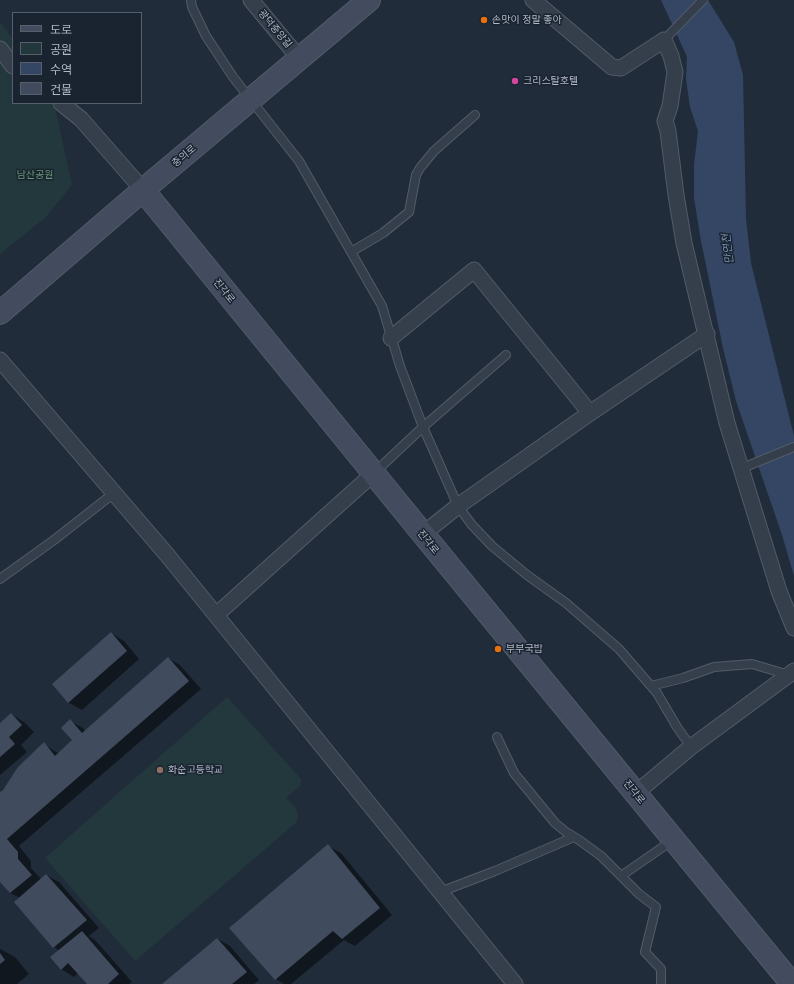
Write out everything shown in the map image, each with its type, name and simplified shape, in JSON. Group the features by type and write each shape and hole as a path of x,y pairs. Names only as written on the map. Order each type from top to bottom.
{"street":[{"name":"광덕중앙길","path":"251,0 299,58"},
{"name":"충의로","path":"0,313 142,190 369,0"},
{"path":"533,0 612,67 621,68 669,36 674,72 670,106 665,121 668,131 684,243 707,334 727,423 740,469 779,591 794,628"},
{"path":"0,49 12,65"},
{"name":"진각로","path":"62,104 81,118 142,190 422,534 792,984"},
{"path":"392,338 474,270 590,412"},
{"path":"422,534 458,506 590,412 707,334"},
{"path":"0,360 168,556 515,984"},
{"path":"216,615 373,474"},
{"path":"636,793 691,747 792,673"}],"lane":[{"path":"191,0 192,7 206,36 233,77 299,161 382,306 400,366 423,427 458,506 472,525 492,546 527,575 566,603 619,649 657,694 691,747"},
{"path":"669,36 703,0"},
{"path":"351,252 383,233 409,212 416,175 420,168 434,151 475,115"},
{"path":"373,474 423,427 506,355"},
{"path":"740,469 794,447"},
{"path":"0,579 54,540 114,493"},
{"path":"651,686 682,678 714,667 752,664 792,673"},
{"path":"496,737 514,773 555,823 601,856 639,894 656,907 645,952 661,969 661,984"},
{"path":"440,892 495,872 574,837"},
{"path":"621,876 674,840"}],"green space":[{"name":"남산공원","path":"0,22 12,38 12,104 54,104 72,185 45,218 0,254"},
{"path":"227,697 301,779 301,785 286,798 294,806 298,814 297,822 135,961 45,858"}],"water":[{"name":"만연천","path":"661,0 708,0 734,42 743,75 746,219 751,263 794,436 794,576 782,535 736,401 723,348 701,241 694,198 694,165 698,131 690,107 686,79 687,57"}],"building":[{"path":"111,632 127,651 68,703 52,684"},
{"path":"168,657 189,681 7,839 18,852 18,859 32,875 10,893 0,882 0,792 3,790 18,767 44,742 55,756 72,740 61,728 70,719 82,733"},
{"path":"11,713 22,725 9,737 15,744 0,757 0,723"},
{"path":"328,844 380,908 342,939 333,931 275,980 229,928"},
{"path":"46,874 87,920 53,948 14,902"},
{"path":"82,931 119,974 108,984 87,984 68,963 61,970 50,957"},
{"path":"217,938 247,972 232,984 162,984"},
{"path":"0,953 5,960 0,964"}],"place":[{"name":"손맛이 정말 좋아","path":"484,20"},
{"name":"크리스탈호텔","path":"515,81"},
{"name":"부부국밥","path":"498,649"},
{"name":"화순고등학교","path":"160,770"}]}
